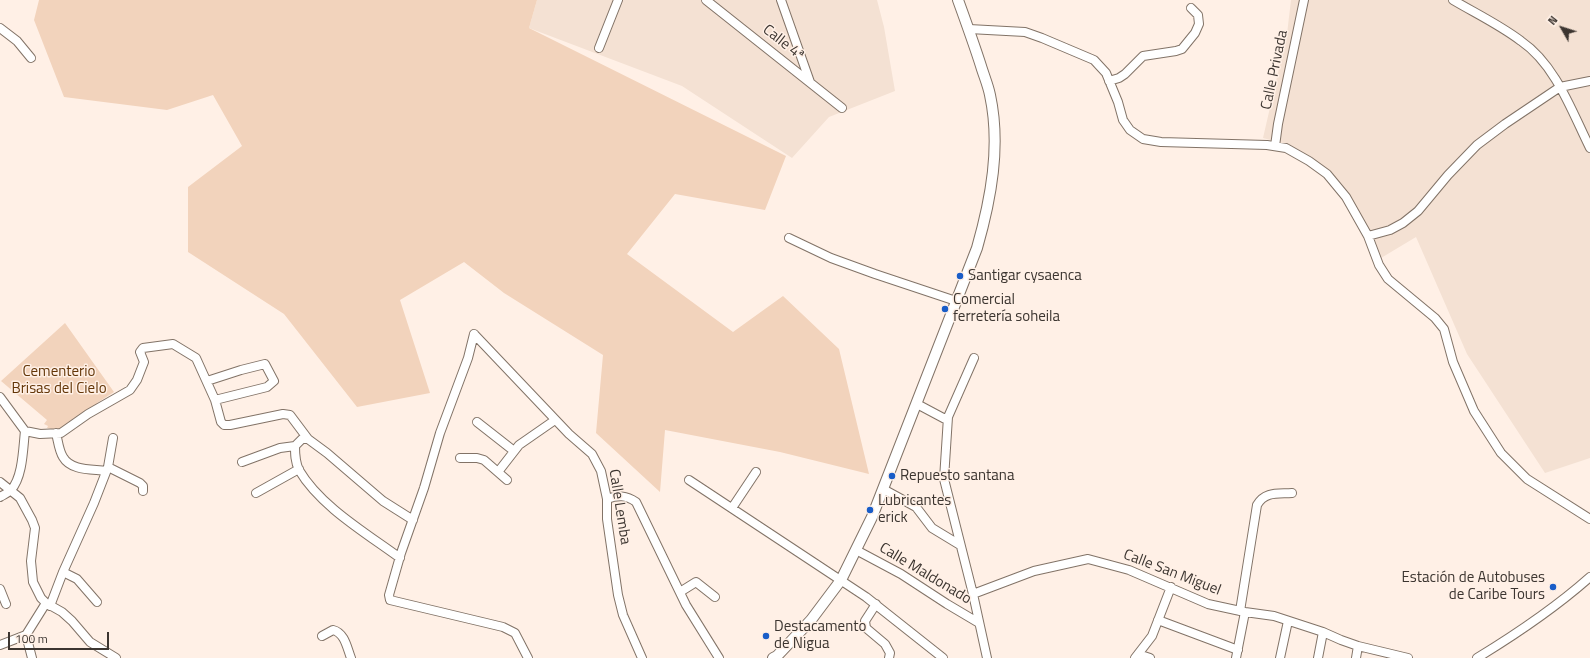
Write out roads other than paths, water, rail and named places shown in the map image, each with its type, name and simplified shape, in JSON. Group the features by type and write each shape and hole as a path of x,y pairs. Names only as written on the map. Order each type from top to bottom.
{"street":[{"path":"600,48 618,0"},
{"name":"Calle 4ª","path":"706,0 842,108"},
{"path":"781,0 810,82"},
{"path":"776,657 811,620 841,580 856,550 872,517 977,248 983,226 994,164 994,122 990,94 958,0"},
{"name":"Calle Privada","path":"1275,146 1278,124 1304,0"},
{"path":"1453,0 1522,41 1547,68 1560,88 1590,148"},
{"path":"1109,81 1119,78 1125,74 1143,56 1176,51 1182,48 1188,42 1199,24 1198,15 1191,8"},
{"path":"0,28 17,41 31,58"},
{"path":"969,29 1025,32 1094,60 1106,73 1118,102 1123,120 1130,130 1143,139 1161,142 1267,145 1286,148 1309,161 1327,174 1346,197 1368,236 1379,266 1388,279 1435,318 1444,329 1453,362 1474,411 1502,452 1527,479 1590,519"},
{"path":"1368,236 1390,230 1403,223 1418,211 1448,175 1477,146 1505,124 1560,88 1590,81"},
{"path":"789,238 846,264 956,302"},
{"name":"Calle Lemba","path":"413,520 440,432 468,358 474,334 555,420 592,454 601,471 618,595 623,615 642,658"},
{"path":"1,400 25,431 40,434 62,433 88,414 130,390 137,380 144,362 140,352 142,348 172,344 196,358 215,400 221,422 224,425 283,414 290,415 308,439 327,453 383,501 413,520 389,595 390,600 503,627 515,633 528,658"},
{"path":"974,358 947,420 944,479 973,594 986,658"},
{"path":"206,381 265,364 274,381 267,387 215,400"},
{"path":"917,404 947,420"},
{"path":"498,472 519,445 555,420"},
{"path":"476,422 514,451"},
{"path":"0,498 10,490 17,480 23,454 25,431"},
{"path":"56,433 62,456 68,464 74,467 107,469 140,483 143,491"},
{"path":"0,645 26,635 48,605 94,504 107,469 113,438"},
{"path":"242,462 280,448 295,446 302,439 308,439"},
{"path":"295,446 295,457 299,469 328,505 400,558"},
{"path":"460,458 477,458 484,460 507,480"},
{"path":"256,493 299,469"},
{"path":"732,508 756,472"},
{"path":"689,480 876,604 942,658"},
{"path":"0,482 20,498 35,528 31,561 34,582 41,598 48,605 62,612 90,642 114,658"},
{"path":"883,489 916,507 932,528 960,545"},
{"path":"1158,620 1237,654 1257,505 1260,500 1270,494 1292,493"},
{"path":"606,499 618,496 629,497 636,502 686,605 719,658"},
{"name":"Calle Maldonado","path":"856,550 901,574 979,623"},
{"name":"Calle San Miguel","path":"973,594 1034,571 1088,559 1129,570 1208,604 1274,616 1323,632 1358,646 1408,658"},
{"path":"63,572 77,580 97,602"},
{"path":"1477,658 1514,635 1562,601 1590,577"},
{"path":"680,592 696,582 715,597"},
{"path":"1136,656 1152,636 1171,587"},
{"path":"0,589 6,604"},
{"path":"876,604 865,621 866,628 884,644 890,653 889,658"},
{"path":"1280,658 1288,621"},
{"path":"322,636 333,630 337,631 343,636 351,658"},
{"path":"1318,658 1323,632"},
{"path":"26,635 32,658"},
{"path":"1356,658 1358,646"},
{"path":"1136,656 1150,658"}],"place":[{"name":"Santigar cysaenca","path":"960,276"},
{"name":"Comercial ferretería soheila","path":"945,309"},
{"name":"Repuesto santana","path":"892,476"},
{"name":"Lubricantes erick","path":"870,510"},
{"name":"Estación de Autobuses de Caribe Tours","path":"1553,587"},
{"name":"Destacamento de Nigua","path":"766,636"}],"park label":[{"name":"Cementerio Brisas del Cielo","path":"59,380"}]}
